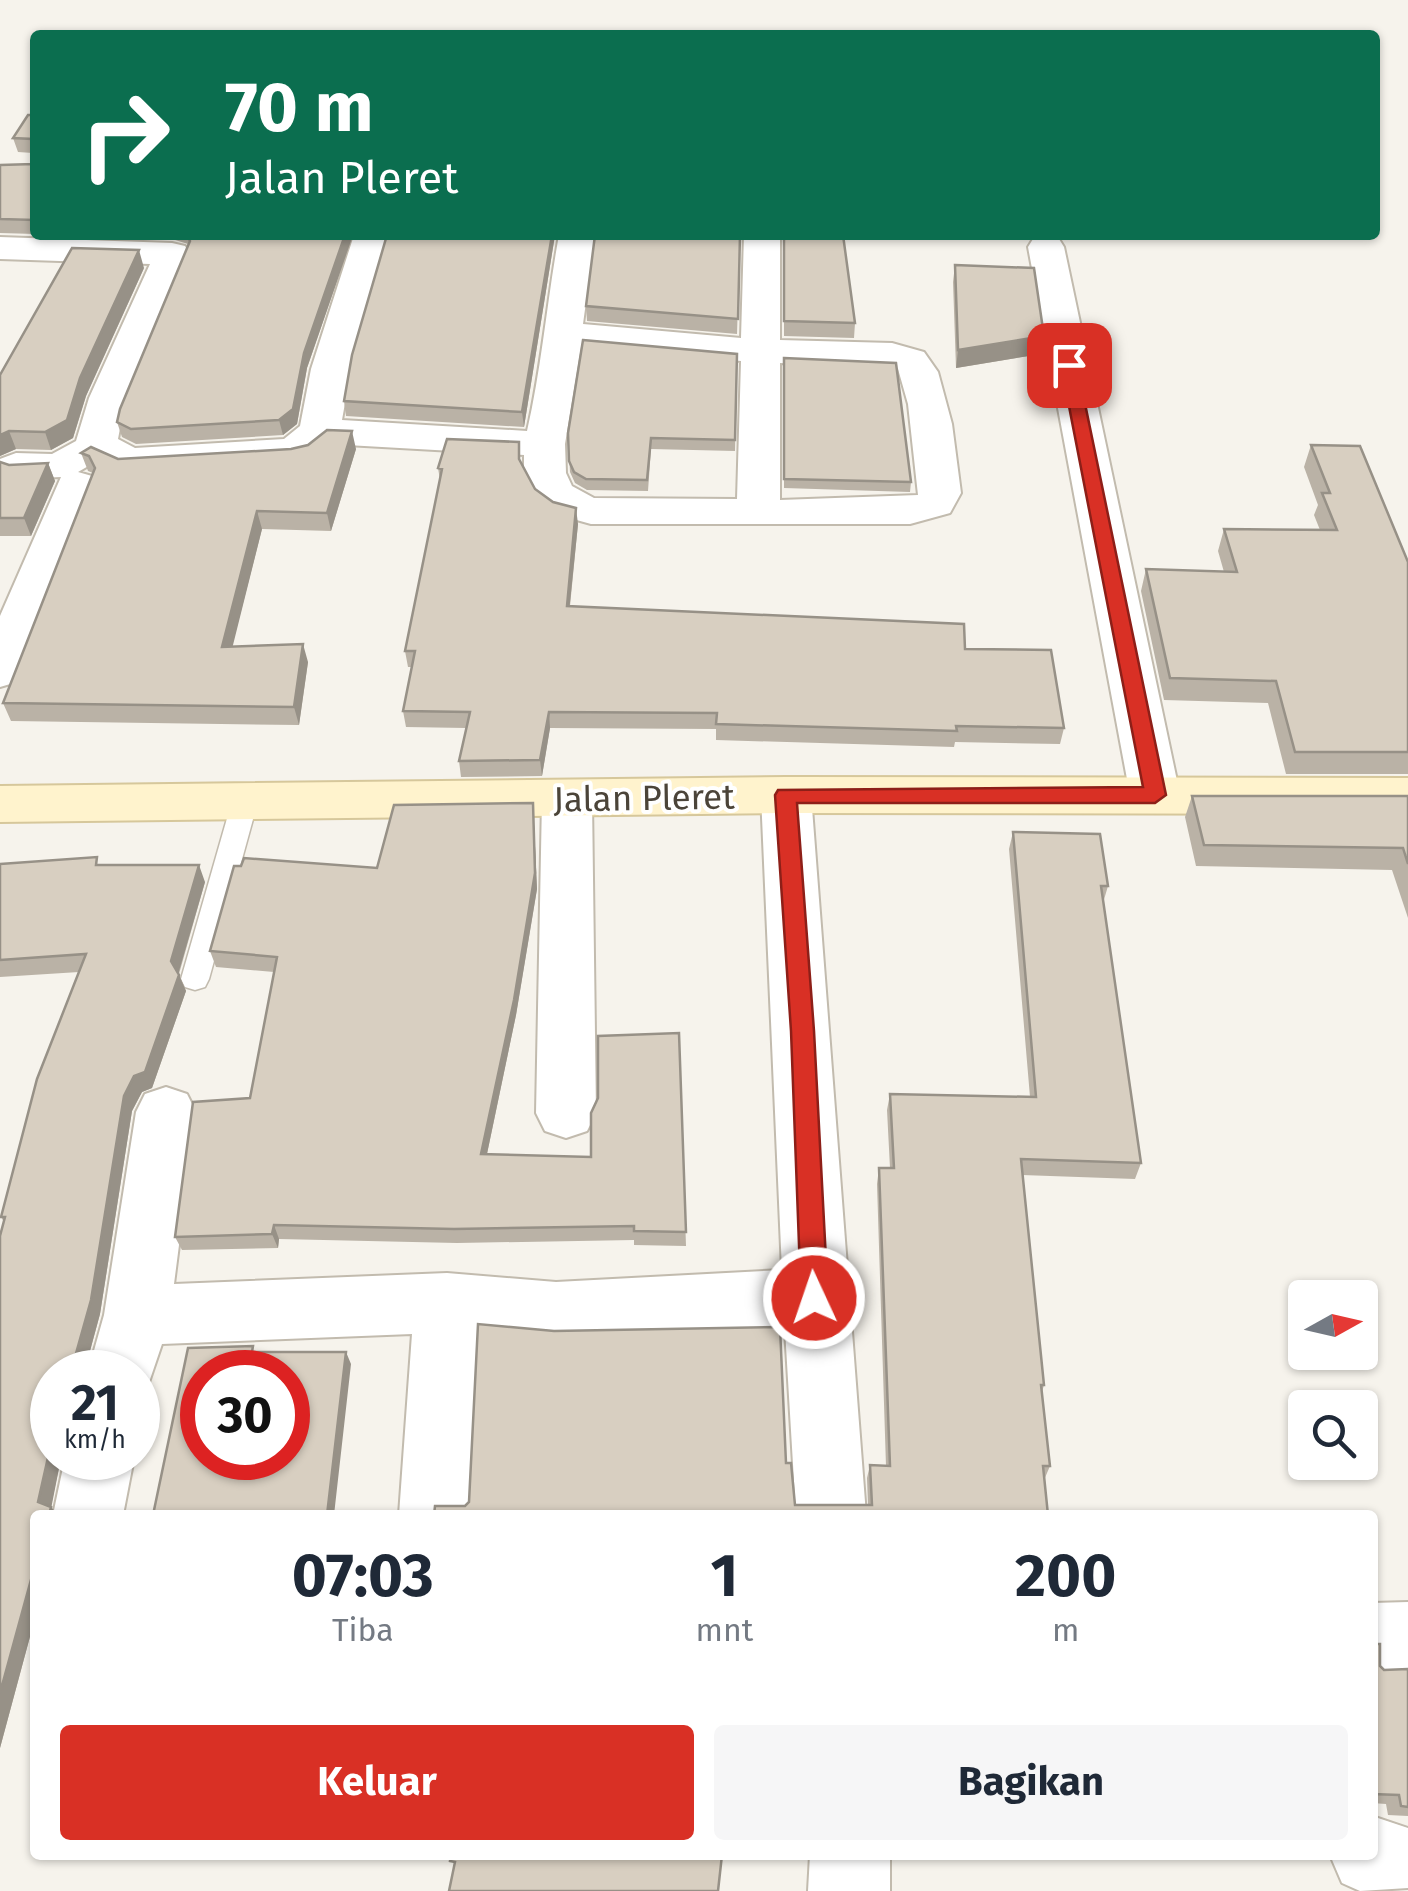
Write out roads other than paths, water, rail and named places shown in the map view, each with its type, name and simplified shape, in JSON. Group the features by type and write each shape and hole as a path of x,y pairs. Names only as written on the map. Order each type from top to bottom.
{"main road":[{"name":"Jalan Pleret","path":"0,804 786,795 1408,796"}],"street":[{"path":"16,466 295,451 312,442 320,431 331,369 370,240"},
{"path":"566,334 759,351 908,358 917,366 930,412 940,493 928,508 910,512 582,512 555,492 543,459 566,334 567,290 577,240"},
{"path":"758,514 762,240"},
{"path":"0,248 176,244 159,296 128,348 106,400 90,465 0,672"},
{"path":"1046,248 1155,795"},
{"path":"320,431 544,444"},
{"path":"786,795 814,1298 831,1510"},
{"path":"566,1112 567,800"},
{"path":"166,1112 129,1344 447,1303 556,1312 814,1298"},
{"path":"434,1510 447,1303"},
{"path":"89,1510 95,1480"},
{"path":"1378,1640 1408,1639"},
{"path":"849,1891 850,1860"}],"lane":[{"path":"195,979 245,801"}]}
